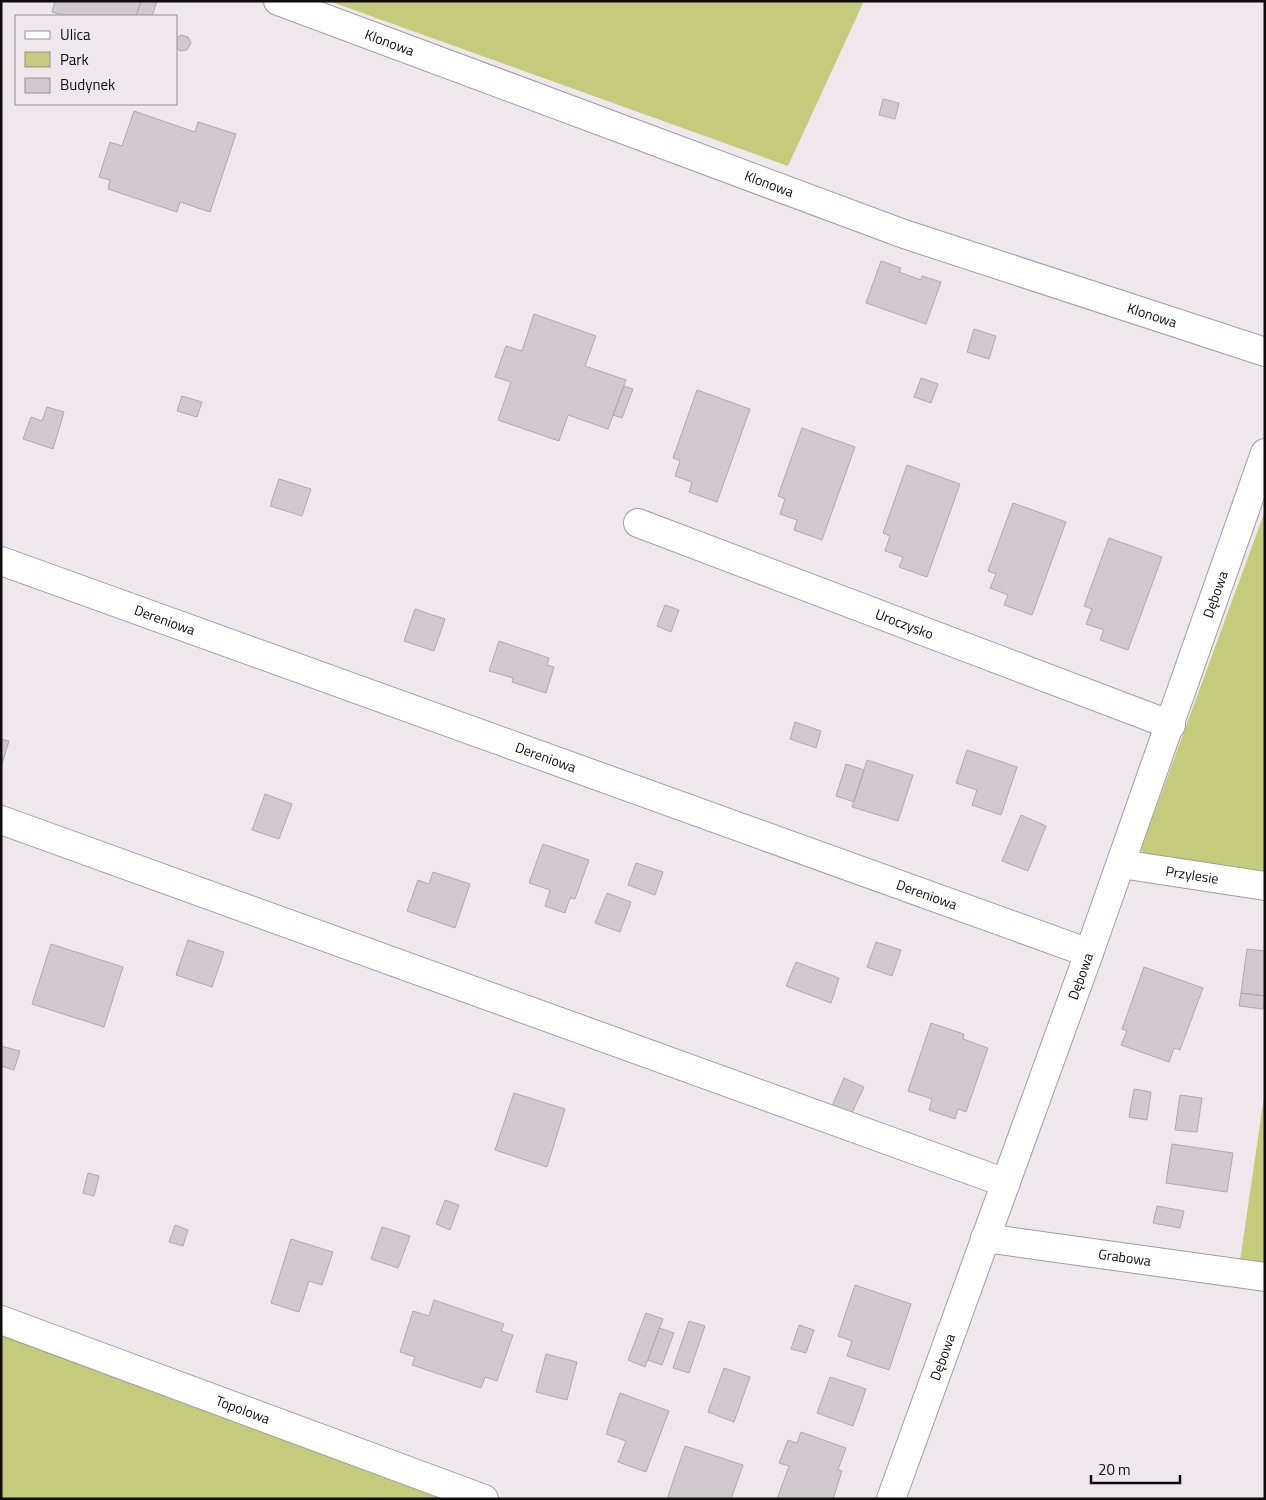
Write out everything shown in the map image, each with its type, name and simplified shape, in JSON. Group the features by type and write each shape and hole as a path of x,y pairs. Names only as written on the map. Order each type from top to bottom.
{"street":[{"name":"Klonowa","path":"278,1 904,234 1265,352"},
{"name":"Dębowa","path":"891,1499 1121,864 1265,452"},
{"name":"Uroczysko","path":"638,522 1170,725"},
{"name":"Dereniowa","path":"1,561 1089,953"},
{"path":"1,820 1006,1182"},
{"name":"Przylesie","path":"1121,864 1265,886"},
{"name":"Grabowa","path":"985,1238 1265,1277"},
{"name":"Topolowa","path":"1,1320 484,1499"}],"green space":[{"path":"329,1 864,1 788,166"},
{"path":"1265,511 1265,880 1146,862 1141,849"},
{"path":"1265,1090 1265,1264 1240,1261"},
{"path":"1,1330 467,1499 1,1499"}],"building":[{"path":"55,1 141,1 136,15 62,15 52,12"},
{"path":"141,1 157,1 152,15 136,15"},
{"path":"181,35 188,37 191,43 187,50 178,50 178,37"},
{"path":"883,99 899,103 895,119 879,115"},
{"path":"134,111 195,132 198,122 236,134 210,212 180,202 177,212 108,189 110,180 99,177 110,142 122,146"},
{"path":"881,261 901,268 899,272 921,280 922,276 941,282 926,324 866,303"},
{"path":"534,314 596,336 585,366 626,380 608,429 568,415 559,441 498,420 511,382 495,377 506,346 522,351"},
{"path":"974,329 996,336 989,359 967,352"},
{"path":"921,378 938,384 931,403 914,397"},
{"path":"624,386 633,389 622,418 613,415"},
{"path":"697,390 750,409 717,502 689,492 692,482 675,476 680,461 673,458"},
{"path":"182,396 202,402 197,417 177,411"},
{"path":"47,407 64,412 53,449 23,439 31,417 42,421"},
{"path":"802,428 855,447 822,540 794,530 797,520 780,514 785,499 778,496"},
{"path":"907,465 960,484 927,577 899,567 903,557 885,551 890,536 883,533"},
{"path":"279,479 311,489 302,516 270,506"},
{"path":"1013,503 1066,522 1032,615 1004,605 1008,595 990,588 996,574 988,571"},
{"path":"1109,538 1162,557 1128,650 1100,640 1104,630 1086,624 1092,609 1084,606"},
{"path":"665,605 679,610 671,632 657,626"},
{"path":"415,609 445,619 434,651 404,641"},
{"path":"499,641 549,658 547,665 554,667 546,693 512,682 513,678 489,671"},
{"path":"795,722 821,731 816,748 790,739"},
{"path":"1,739 9,741 1,767"},
{"path":"967,750 1017,767 1001,815 972,805 977,790 956,783"},
{"path":"867,760 913,775 898,821 852,807"},
{"path":"846,764 864,770 854,802 836,796"},
{"path":"265,794 292,804 279,839 252,830"},
{"path":"1021,815 1046,826 1028,871 1002,861"},
{"path":"543,844 589,860 575,899 570,898 565,913 545,906 550,890 529,883"},
{"path":"636,863 663,872 655,895 628,885"},
{"path":"433,872 470,884 455,928 407,911 418,880 429,884"},
{"path":"607,893 631,902 620,932 595,923"},
{"path":"188,940 224,952 212,987 176,975"},
{"path":"876,942 901,950 892,976 867,967"},
{"path":"51,944 123,967 104,1027 32,1004"},
{"path":"1247,949 1265,951 1265,996 1241,993"},
{"path":"796,962 839,978 831,1003 786,986"},
{"path":"1144,967 1203,988 1180,1050 1174,1048 1169,1062 1121,1045 1127,1031 1122,1029"},
{"path":"1241,993 1265,996 1263,1009 1239,1006"},
{"path":"931,1023 964,1034 963,1039 988,1048 966,1112 958,1109 955,1119 929,1110 932,1099 908,1091"},
{"path":"1,1046 20,1051 14,1070 1,1066"},
{"path":"844,1078 864,1087 851,1115 832,1106"},
{"path":"1134,1089 1151,1092 1147,1120 1129,1117"},
{"path":"514,1093 565,1109 547,1167 495,1150"},
{"path":"1180,1095 1202,1098 1197,1132 1175,1130"},
{"path":"1172,1144 1233,1153 1227,1192 1166,1183"},
{"path":"88,1173 99,1176 94,1196 83,1193"},
{"path":"445,1200 459,1205 450,1230 436,1224"},
{"path":"1157,1206 1184,1211 1180,1228 1153,1223"},
{"path":"175,1225 188,1230 183,1246 169,1242"},
{"path":"382,1227 410,1236 398,1268 371,1259"},
{"path":"291,1239 333,1252 322,1285 309,1281 299,1312 271,1303"},
{"path":"855,1285 911,1304 889,1370 847,1356 852,1341 838,1336"},
{"path":"434,1300 504,1324 501,1331 513,1335 497,1381 485,1377 481,1388 412,1365 415,1357 400,1352 413,1311 429,1316"},
{"path":"646,1313 663,1319 645,1367 628,1360"},
{"path":"689,1321 705,1326 689,1373 673,1368"},
{"path":"799,1325 814,1330 806,1353 791,1349"},
{"path":"659,1328 674,1333 662,1365 648,1360"},
{"path":"546,1354 577,1362 567,1400 536,1392"},
{"path":"724,1368 750,1377 734,1422 708,1412"},
{"path":"830,1377 866,1389 853,1426 817,1413"},
{"path":"620,1393 669,1411 646,1472 618,1462 626,1441 606,1434"},
{"path":"801,1432 846,1448 838,1470 842,1471 833,1499 777,1499 789,1466 779,1463 788,1440 797,1443"},
{"path":"685,1446 743,1465 731,1499 667,1499"}]}
